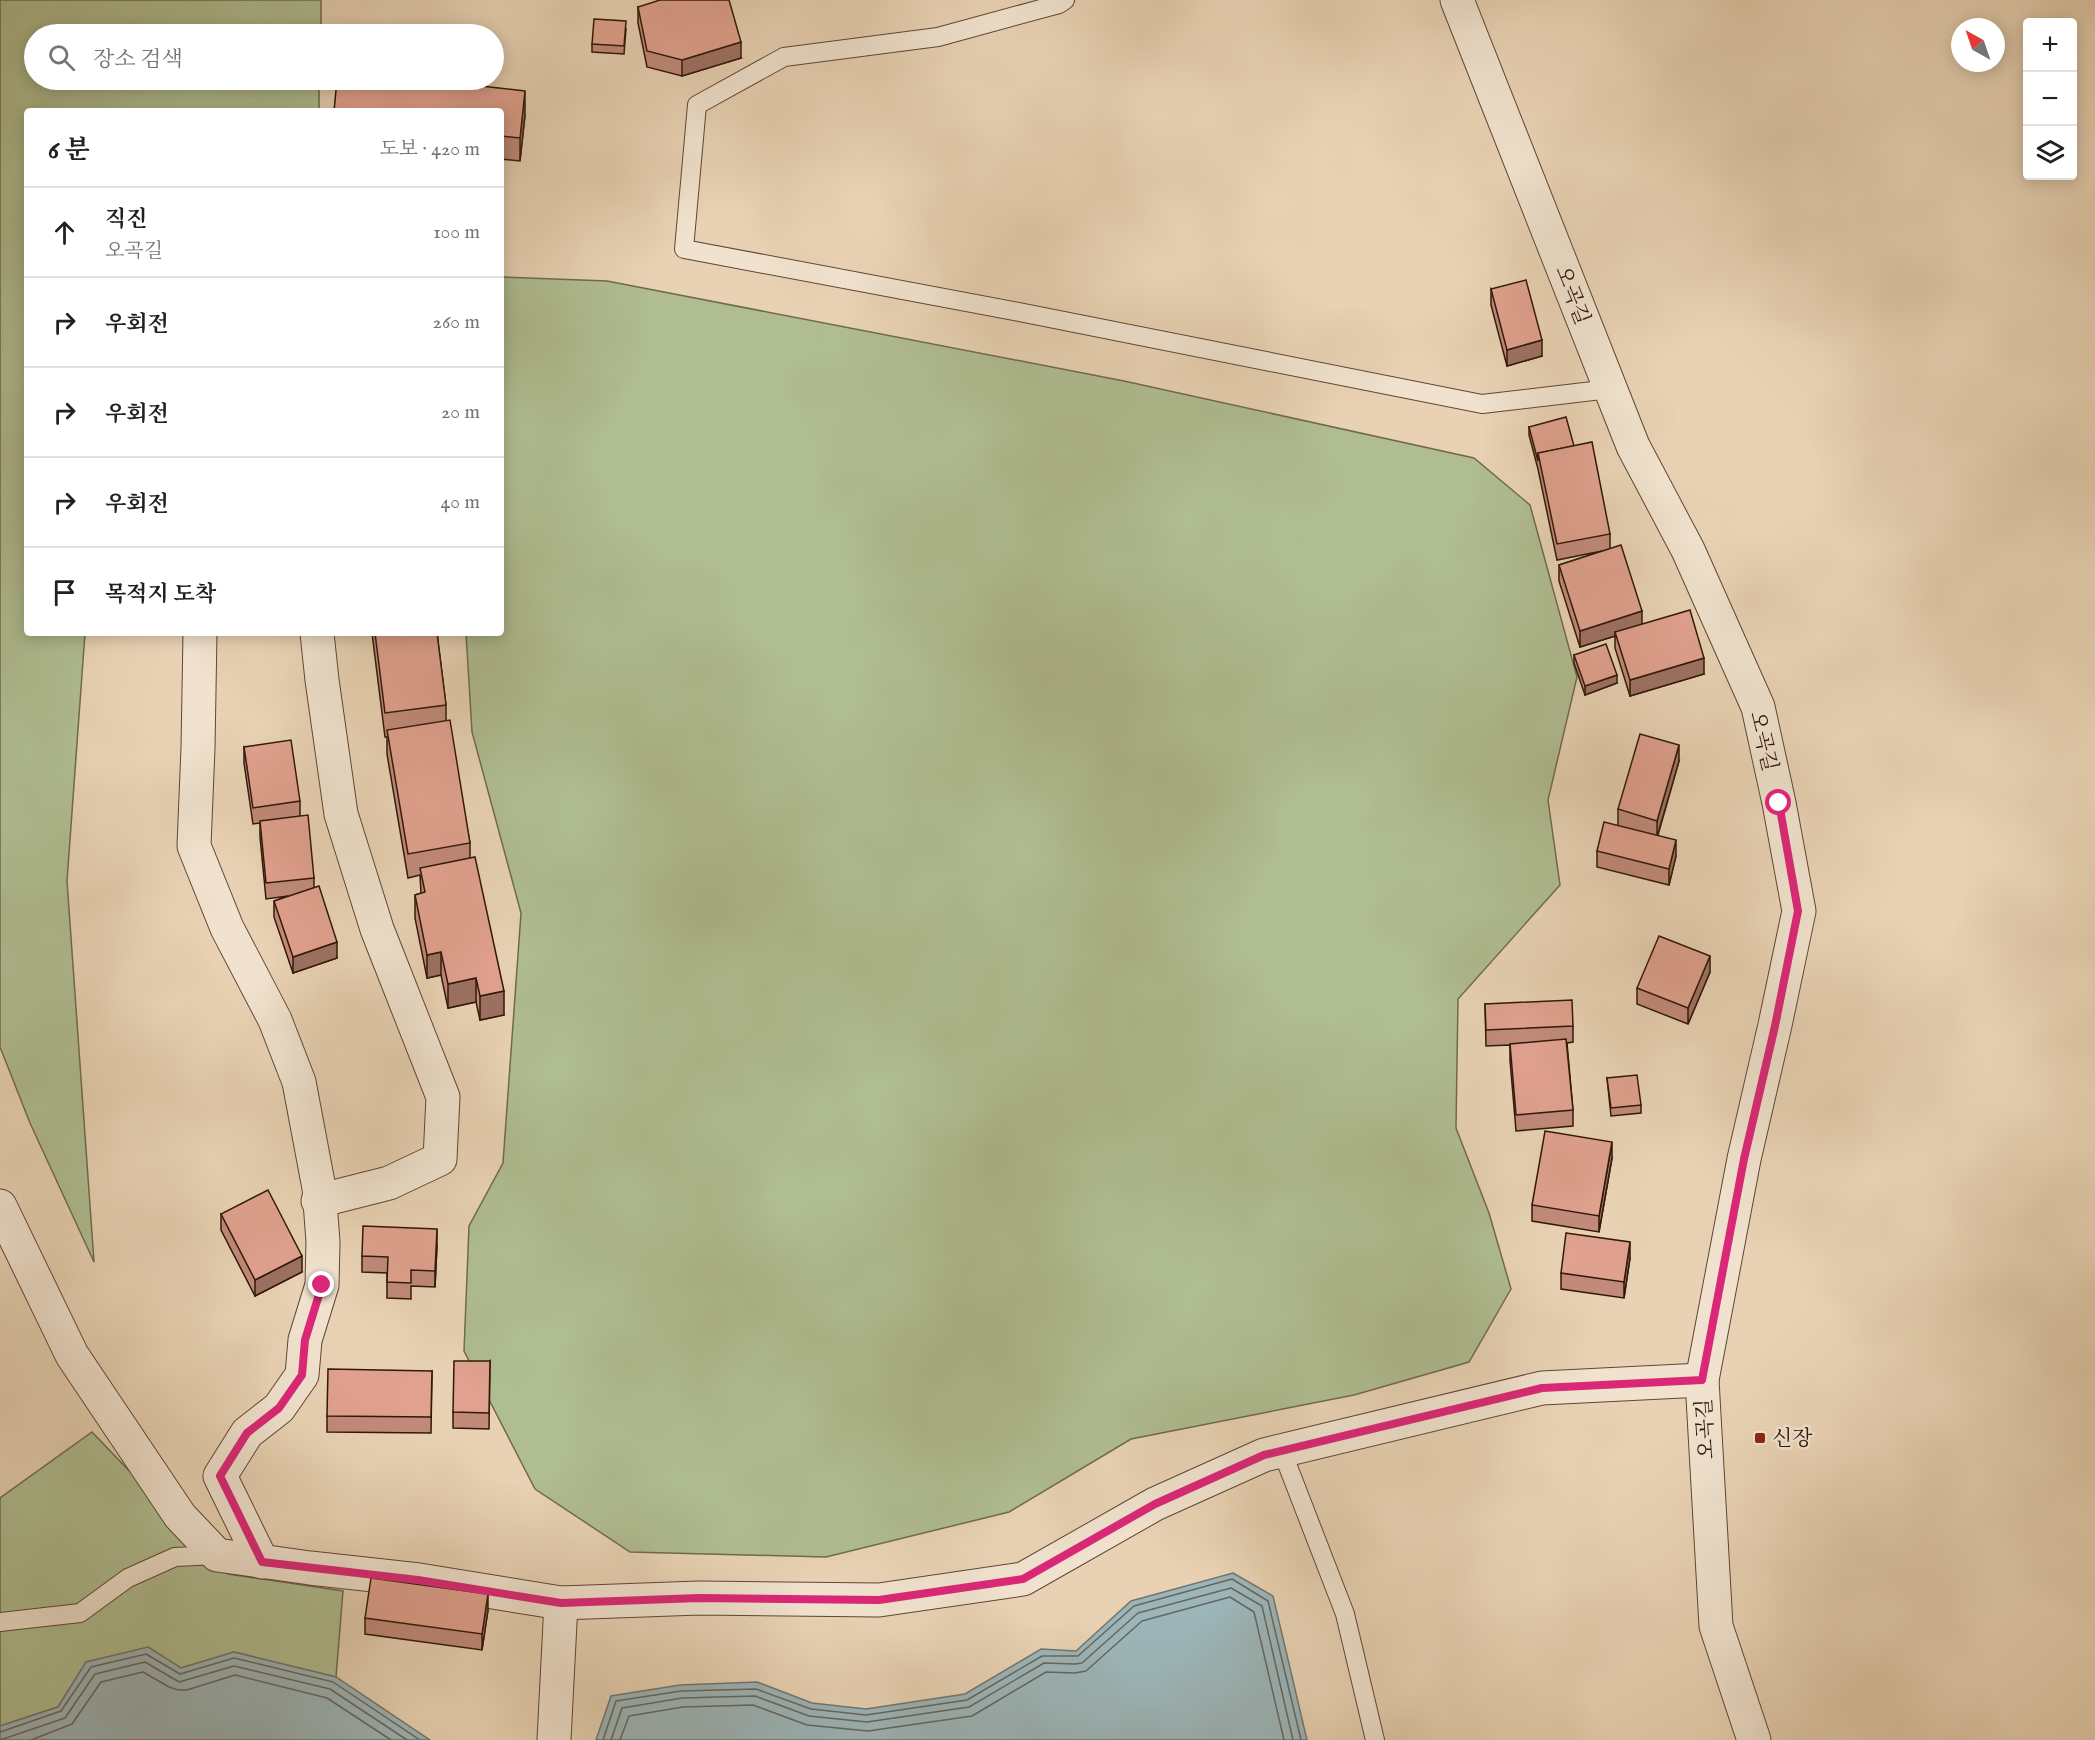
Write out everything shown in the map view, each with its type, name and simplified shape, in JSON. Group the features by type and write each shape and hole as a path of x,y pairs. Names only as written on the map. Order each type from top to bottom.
{"street":[{"name":"오곡길","path":"1457,0 1633,446 1688,550 1758,707 1779,803 1798,911 1775,1026 1744,1159 1702,1380 1716,1626 1754,1740"},
{"path":"200,636 194,846 227,928 274,1020 299,1082 318,1188 322,1242 322,1285 305,1340 302,1375 279,1408 247,1433 220,1476 262,1562"},
{"path":"317,636 341,814 376,929 443,1097 440,1159 389,1183 318,1201"},
{"path":"0,1206 72,1355 180,1516 217,1555 418,1580 561,1603 699,1598 879,1600 1023,1579 1155,1504 1264,1455 1542,1388 1702,1380"},
{"path":"554,1740 561,1603"}],"lane":[{"path":"1065,0 1059,4 938,37 784,57 697,105 684,249 1019,312 1482,404 1610,389"},
{"path":"1282,1451 1345,1614 1375,1740"},
{"path":"0,1622 80,1613 128,1578 175,1557 217,1555"}],"green space":[{"path":"0,0 321,0 321,24 24,24 24,90 319,90 319,108 24,108 24,636 85,636 67,881 94,1262 30,1123 0,1047"},
{"path":"504,277 607,281 1124,381 1474,458 1530,505 1577,677 1548,800 1560,885 1458,999 1456,1128 1489,1213 1511,1289 1469,1362 1354,1395 1131,1439 1009,1512 826,1557 630,1552 535,1489 464,1351 469,1226 503,1163 521,913 472,732 466,636 504,636"},
{"path":"92,1432 228,1574 343,1591 336,1677 234,1652 181,1668 87,1662 58,1707 0,1726 0,1498"}],"water":[{"path":"1233,1573 1273,1596 1307,1740 596,1740 611,1696 680,1685 757,1682 812,1703 866,1709 965,1694 1041,1649 1076,1651 1131,1601"},
{"path":"148,1647 181,1668 234,1652 336,1677 430,1740 0,1740 0,1726 58,1707 86,1662"}],"building":[{"path":"660,0 729,0 741,42 682,60 647,51 638,7"},
{"path":"594,19 626,21 624,46 592,44"},
{"path":"504,89 525,91 520,138 504,136 504,108 334,108 336,90"},
{"path":"1526,280 1542,340 1507,350 1491,289"},
{"path":"1566,417 1574,446 1538,453 1538,461 1529,427"},
{"path":"1592,442 1610,534 1557,544 1538,453"},
{"path":"1621,545 1642,611 1580,631 1559,565"},
{"path":"1690,610 1704,658 1630,680 1615,632"},
{"path":"375,636 437,636 446,705 385,713"},
{"path":"1606,644 1617,675 1585,686 1574,655"},
{"path":"450,720 470,843 408,854 387,730"},
{"path":"1640,734 1679,745 1657,821 1618,809"},
{"path":"291,740 300,801 253,808 244,747"},
{"path":"308,815 314,878 266,883 260,821"},
{"path":"1604,822 1676,840 1669,869 1597,851"},
{"path":"475,857 504,991 480,996 476,978 448,984 441,952 427,955 415,895 425,892 420,868"},
{"path":"319,886 337,942 293,957 274,901"},
{"path":"1659,936 1710,956 1688,1008 1637,988"},
{"path":"1572,1000 1573,1026 1486,1030 1485,1004"},
{"path":"1566,1039 1573,1110 1516,1115 1510,1044"},
{"path":"1637,1075 1641,1105 1611,1108 1607,1078"},
{"path":"1545,1131 1612,1142 1599,1216 1532,1205"},
{"path":"268,1190 302,1256 255,1280 221,1214"},
{"path":"363,1226 437,1229 435,1271 411,1270 411,1283 387,1282 388,1257 362,1256"},
{"path":"1566,1233 1630,1242 1624,1282 1561,1273"},
{"path":"454,1361 490,1361 489,1413 453,1412"},
{"path":"328,1369 432,1371 431,1417 327,1416"},
{"path":"371,1578 488,1594 482,1634 365,1618"}],"place":[{"name":"신장","path":"1760,1438"}],"route":[{"path":"322,1285 305,1340 302,1375 279,1408 247,1433 220,1476 262,1562 418,1580 561,1603 699,1598 879,1600 1023,1579 1155,1504 1264,1455 1542,1388 1702,1380 1744,1159 1775,1026 1798,911 1779,803"}]}
